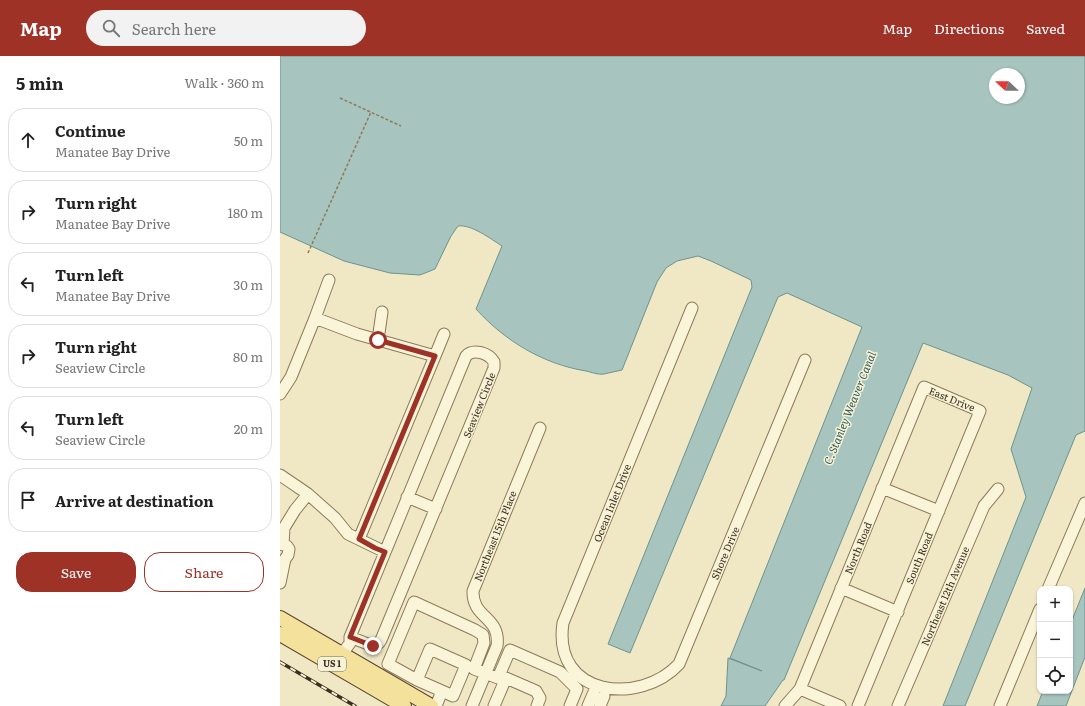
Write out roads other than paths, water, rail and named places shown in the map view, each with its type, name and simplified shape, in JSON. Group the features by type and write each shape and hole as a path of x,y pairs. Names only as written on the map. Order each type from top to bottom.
{"main road":[{"name":"US 1","path":"280,618 431,706"},
{"name":"US 1","path":"280,634 404,706"}],"street":[{"path":"280,394 291,378 316,318 329,280"},
{"name":"Ocean Inlet Drive","path":"599,698 579,680 568,664 562,644 563,623 692,308"},
{"path":"378,340 382,312"},
{"path":"316,318 357,334 435,356"},
{"path":"359,539 444,334"},
{"name":"Seaview Circle","path":"342,654 350,643 350,637 466,356 475,351 490,357 494,362 494,368 379,643 370,646 350,637"},
{"name":"Shore Drive","path":"599,698 634,697 649,692 666,681 679,664 805,360"},
{"name":"East Drive","path":"924,387 980,411"},
{"name":"North Road","path":"785,706 800,689 924,387"},
{"name":"South Road","path":"858,706 980,411"},
{"name":"Northeast 15th Place","path":"472,706 497,646 498,634 493,624 476,608 473,591 540,428"},
{"path":"280,475 308,494 335,518 348,534 385,552"},
{"path":"882,488 939,511"},
{"name":"Northeast 12th Avenue","path":"898,706 984,506 998,488"},
{"path":"280,583 285,559 289,550 287,546 281,545 282,531 295,510 308,494"},
{"path":"407,497 436,509"},
{"path":"1049,586 1085,503"},
{"path":"841,588 898,612"},
{"path":"414,602 483,635 484,644 453,696 417,680 388,664 414,602"},
{"path":"1000,706 1037,616"},
{"path":"417,680 430,649 470,667 536,691 540,698 537,706"},
{"path":"494,706 510,650 560,672 577,689 570,706"},
{"path":"800,689 840,706"},
{"path":"436,706 442,691"},
{"path":"588,706 599,698"}],"water":[{"name":"C. Stanley Weaver Canal","path":"280,56 1085,56 1085,431 1076,435 965,706 943,706 1026,497 1011,449 1032,388 1008,375 923,343 784,680 765,706 721,706 726,696 728,658 762,671 730,658 862,327 787,293 778,297 630,653 608,644 752,287 751,280 698,256 677,261 666,268 657,282 622,370 599,374 570,368 540,357 512,341 487,321 476,309 502,246 469,227 458,226 451,236 435,269 420,275 390,273 344,261 280,232"},
{"path":"1085,588 1085,657 1073,688 1073,622 1073,618"},
{"path":"1042,694 1071,694 1066,706 1037,706"}],"railway":[{"path":"280,662 355,706"}]}
